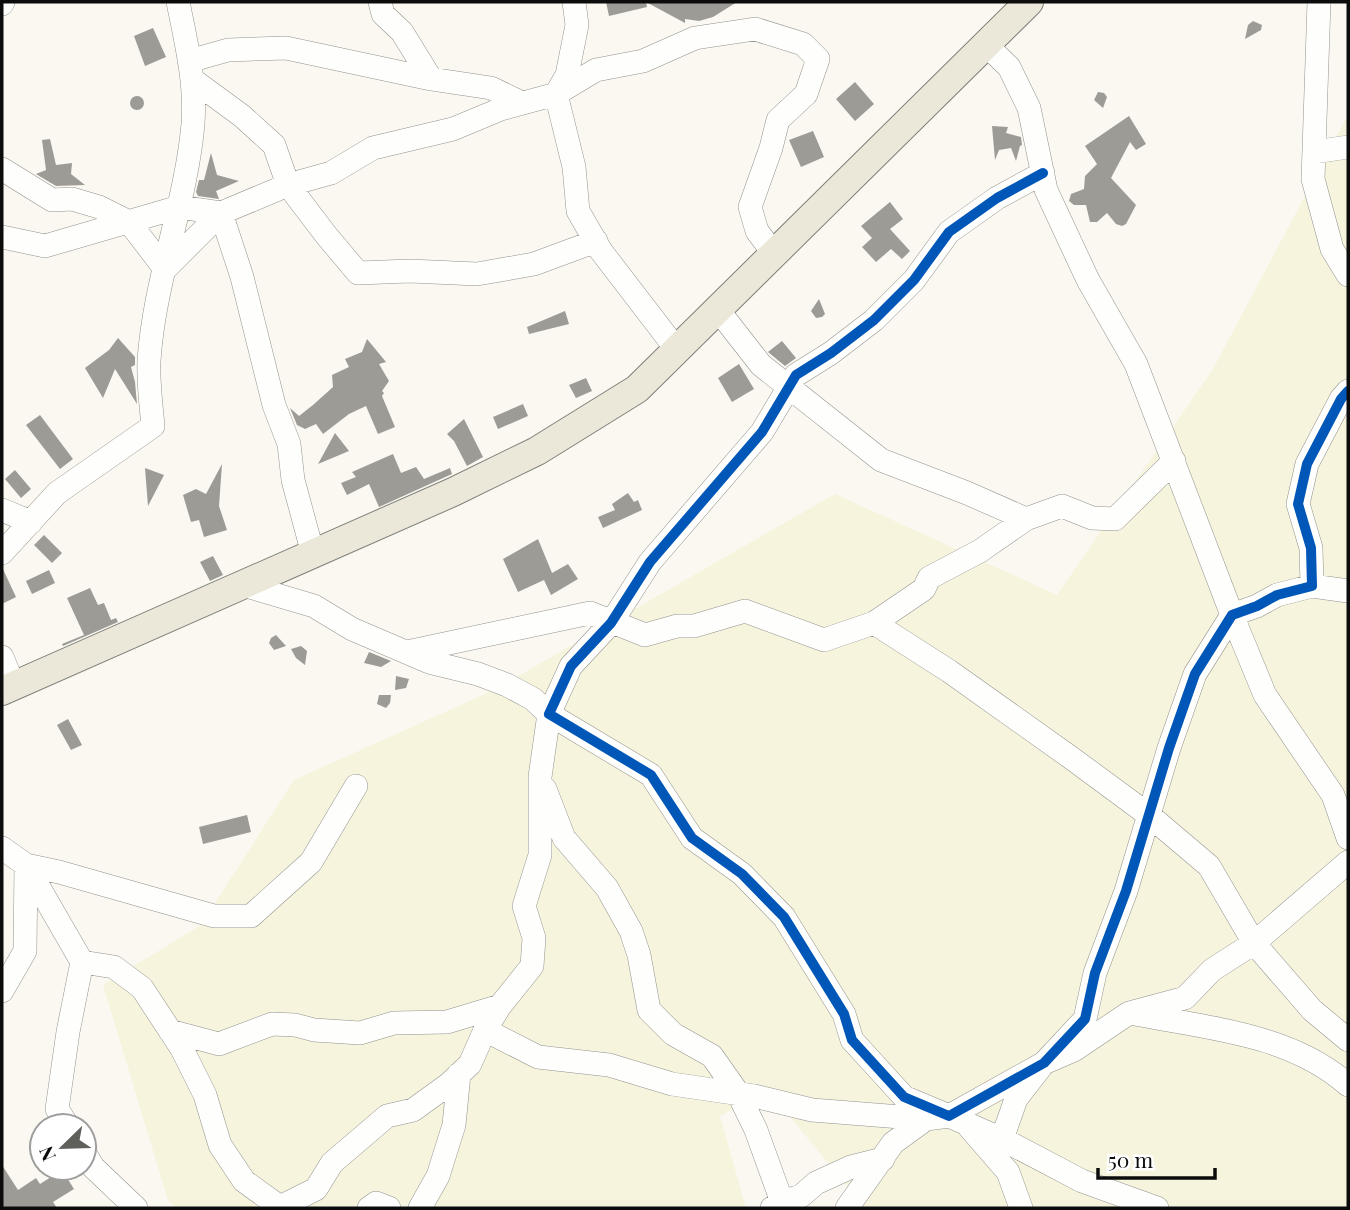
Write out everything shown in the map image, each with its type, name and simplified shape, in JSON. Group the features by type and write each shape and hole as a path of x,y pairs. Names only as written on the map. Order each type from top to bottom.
{"main road":[{"path":"8,689 453,492 537,451 636,389 1029,2"}],"street":[{"path":"2,553 57,493 153,426 149,362 158,299 179,207 193,124 191,71 178,2"},
{"path":"380,2 383,14 402,32 431,79"},
{"path":"1319,2 1313,179 1332,249 1348,275"},
{"path":"576,3 578,24 567,75 556,94 575,167 578,211 640,305 677,350"},
{"path":"165,269 221,213 288,185 331,173 373,148 453,129 501,109 556,94 596,70 643,61 695,38 755,29 803,44 818,58 806,94 778,120 750,207 757,231 774,254"},
{"path":"985,44 1009,66 1029,108 1046,190 1088,280 1136,364 1265,695 1333,795 1348,838"},
{"path":"191,71 228,50 286,48 431,79 491,88 522,103"},
{"path":"191,71 274,145 288,185 358,273 410,271 477,274 534,264 596,241"},
{"path":"1314,152 1348,147"},
{"path":"2,169 52,200 72,200 99,206 129,222 165,269"},
{"path":"82,961 114,967 142,988 182,1049 205,1095 220,1145 244,1181 285,1206 316,1189 332,1163 387,1116 412,1110 459,1074 470,1064 485,1030 500,1006 531,966 534,938 524,906 540,855 540,777 549,714 571,666 611,623 650,562 762,432 796,375 831,353 874,320 914,280 949,232 997,198 1043,173"},
{"path":"2,237 45,246 179,207 221,213"},
{"path":"221,213 242,276 274,405 289,444 293,480 313,554"},
{"path":"718,310 761,365 881,460 1026,519"},
{"path":"1312,586 1311,548 1298,504 1307,464 1341,398 1348,391"},
{"path":"407,652 590,613 645,635 677,626 694,626 745,611 824,640 874,623 923,589 929,579 980,551 1026,519 1062,506 1092,518 1115,519 1174,461"},
{"path":"2,510 31,522"},
{"path":"243,585 314,606 352,629 429,662 478,674 508,685 533,699 549,714 650,775 692,838 743,874 784,917 845,1014 852,1040 904,1097 947,1119 1002,1139 1082,1181 1157,1208"},
{"path":"1002,1139 1016,1099 1044,1063 1085,1019 1095,973 1126,891 1169,748 1195,674 1232,615 1277,595 1312,586 1348,592"},
{"path":"874,623 949,671 1150,816 1209,866 1254,943 1312,1010 1348,1040"},
{"path":"2,657 8,689"},
{"path":"540,777 564,838 607,888 631,931 639,955 649,1010 673,1034 712,1056 738,1093 756,1130 780,1206 801,1196 816,1183 851,1167 883,1159"},
{"path":"2,848 26,865 214,916 251,916 311,862 356,786"},
{"path":"847,1208 893,1143 947,1119 1044,1063 1074,1051 1129,1013 1185,998 1212,970 1254,943 1348,862"},
{"path":"26,865 82,961 68,1032 57,1109 59,1112"},
{"path":"2,992 24,951 26,865"},
{"path":"170,1031 219,1044 272,1024 295,1025 314,1030 360,1032 394,1023 447,1022 500,1006"},
{"path":"1129,1013 1279,1044 1334,1072 1348,1085"},
{"path":"485,1030 538,1057 609,1065 672,1084 738,1093 812,1110 947,1119 1008,1172 1021,1208"},
{"path":"406,1208 430,1204 454,1125 459,1074"},
{"path":"98,1172 136,1208"},
{"path":"369,1208 376,1203 389,1208"}],"shaded area":[{"path":"1348,115 1348,1208 865,1208 768,1090 720,1116 746,1208 177,1208 168,1200 103,985 201,925 294,780 494,690 835,494 1057,595 1213,369"}],"building":[{"path":"606,2 646,2 647,7 609,16"},
{"path":"646,2 737,2 713,17 699,21 685,19 685,23"},
{"path":"1253,21 1262,25 1261,30 1245,39 1248,25"},
{"path":"153,28 166,57 145,66 134,36"},
{"path":"855,82 874,104 855,121 836,99"},
{"path":"1098,92 1107,97 1103,108 1094,100"},
{"path":"137,96 142,98 142,108 137,110 132,108 130,103 132,98"},
{"path":"1129,116 1146,144 1136,150 1130,142 1111,178 1136,205 1126,224 1122,226 1116,224 1107,213 1097,222 1090,222 1086,205 1074,205 1069,201 1071,194 1084,189 1085,176 1097,164 1085,146"},
{"path":"992,126 1008,127 1006,133 1021,137 1022,145 1016,161 1011,148 999,150 995,160"},
{"path":"813,131 824,157 801,167 789,140"},
{"path":"50,139 56,165 72,163 71,174 85,185 56,186 36,174 46,170 42,140"},
{"path":"211,153 217,175 239,181 216,191 219,199 198,196 196,192 199,180 204,180"},
{"path":"890,202 903,219 890,229 910,251 902,259 891,249 876,262 862,247 872,238 861,226"},
{"path":"819,299 825,314 816,318 811,311"},
{"path":"565,311 569,324 529,334 527,327"},
{"path":"118,338 135,357 135,365 131,367 137,404 115,369 103,398 85,368 109,350"},
{"path":"367,339 386,362 379,364 389,381 382,391 382,396 395,427 378,434 366,406 349,414 323,434 316,424 305,429 297,425 290,408 299,416 313,405 333,387 332,375 349,367 345,359 362,352"},
{"path":"782,341 796,358 785,366 768,352"},
{"path":"739,364 754,389 732,402 718,378"},
{"path":"586,378 592,391 576,398 569,385"},
{"path":"523,404 528,416 498,429 493,417"},
{"path":"40,415 73,459 60,469 26,425"},
{"path":"464,419 483,457 467,466 454,441 447,434"},
{"path":"335,433 349,451 318,464"},
{"path":"393,454 401,473 416,467 424,479 450,468 452,474 379,507 369,484 347,495 341,483 356,477 352,472"},
{"path":"222,464 219,506 227,530 204,537 199,520 191,522 183,495 196,489 206,494"},
{"path":"145,468 164,475 148,506"},
{"path":"15,470 31,489 21,498 5,479"},
{"path":"628,493 634,502 638,500 642,510 603,528 598,517 615,510 612,504"},
{"path":"44,535 62,553 52,563 34,545"},
{"path":"538,539 552,573 568,564 578,579 551,595 544,580 518,592 503,559"},
{"path":"213,556 223,575 210,581 200,562"},
{"path":"2,567 16,597 2,604"},
{"path":"49,570 55,583 32,594 26,581"},
{"path":"90,588 98,605 104,603 111,620 116,618 118,622 63,646 62,644 84,635 67,598"},
{"path":"276,635 286,646 274,650 269,643"},
{"path":"301,646 307,651 305,665 296,658 291,649"},
{"path":"369,652 391,661 381,667 364,663"},
{"path":"396,676 409,679 406,688 395,690"},
{"path":"379,695 391,695 386,708 377,704"},
{"path":"68,719 82,745 71,750 57,725"},
{"path":"247,815 251,832 203,844 199,827"},
{"path":"2,1165 18,1190 30,1182 70,1182 74,1189 53,1202 57,1208 2,1208"}],"cycle path":[{"path":"1043,173 997,198 949,232 914,280 874,320 831,353 796,375 762,432 650,562 611,623 571,666 549,714 651,775 692,838 742,874 784,917 844,1014 852,1040 904,1097 949,1116 1044,1063 1085,1019 1095,973 1126,891 1169,748 1195,674 1232,615 1277,595 1312,586 1311,548 1298,504 1307,464 1341,399 1348,391"}]}
